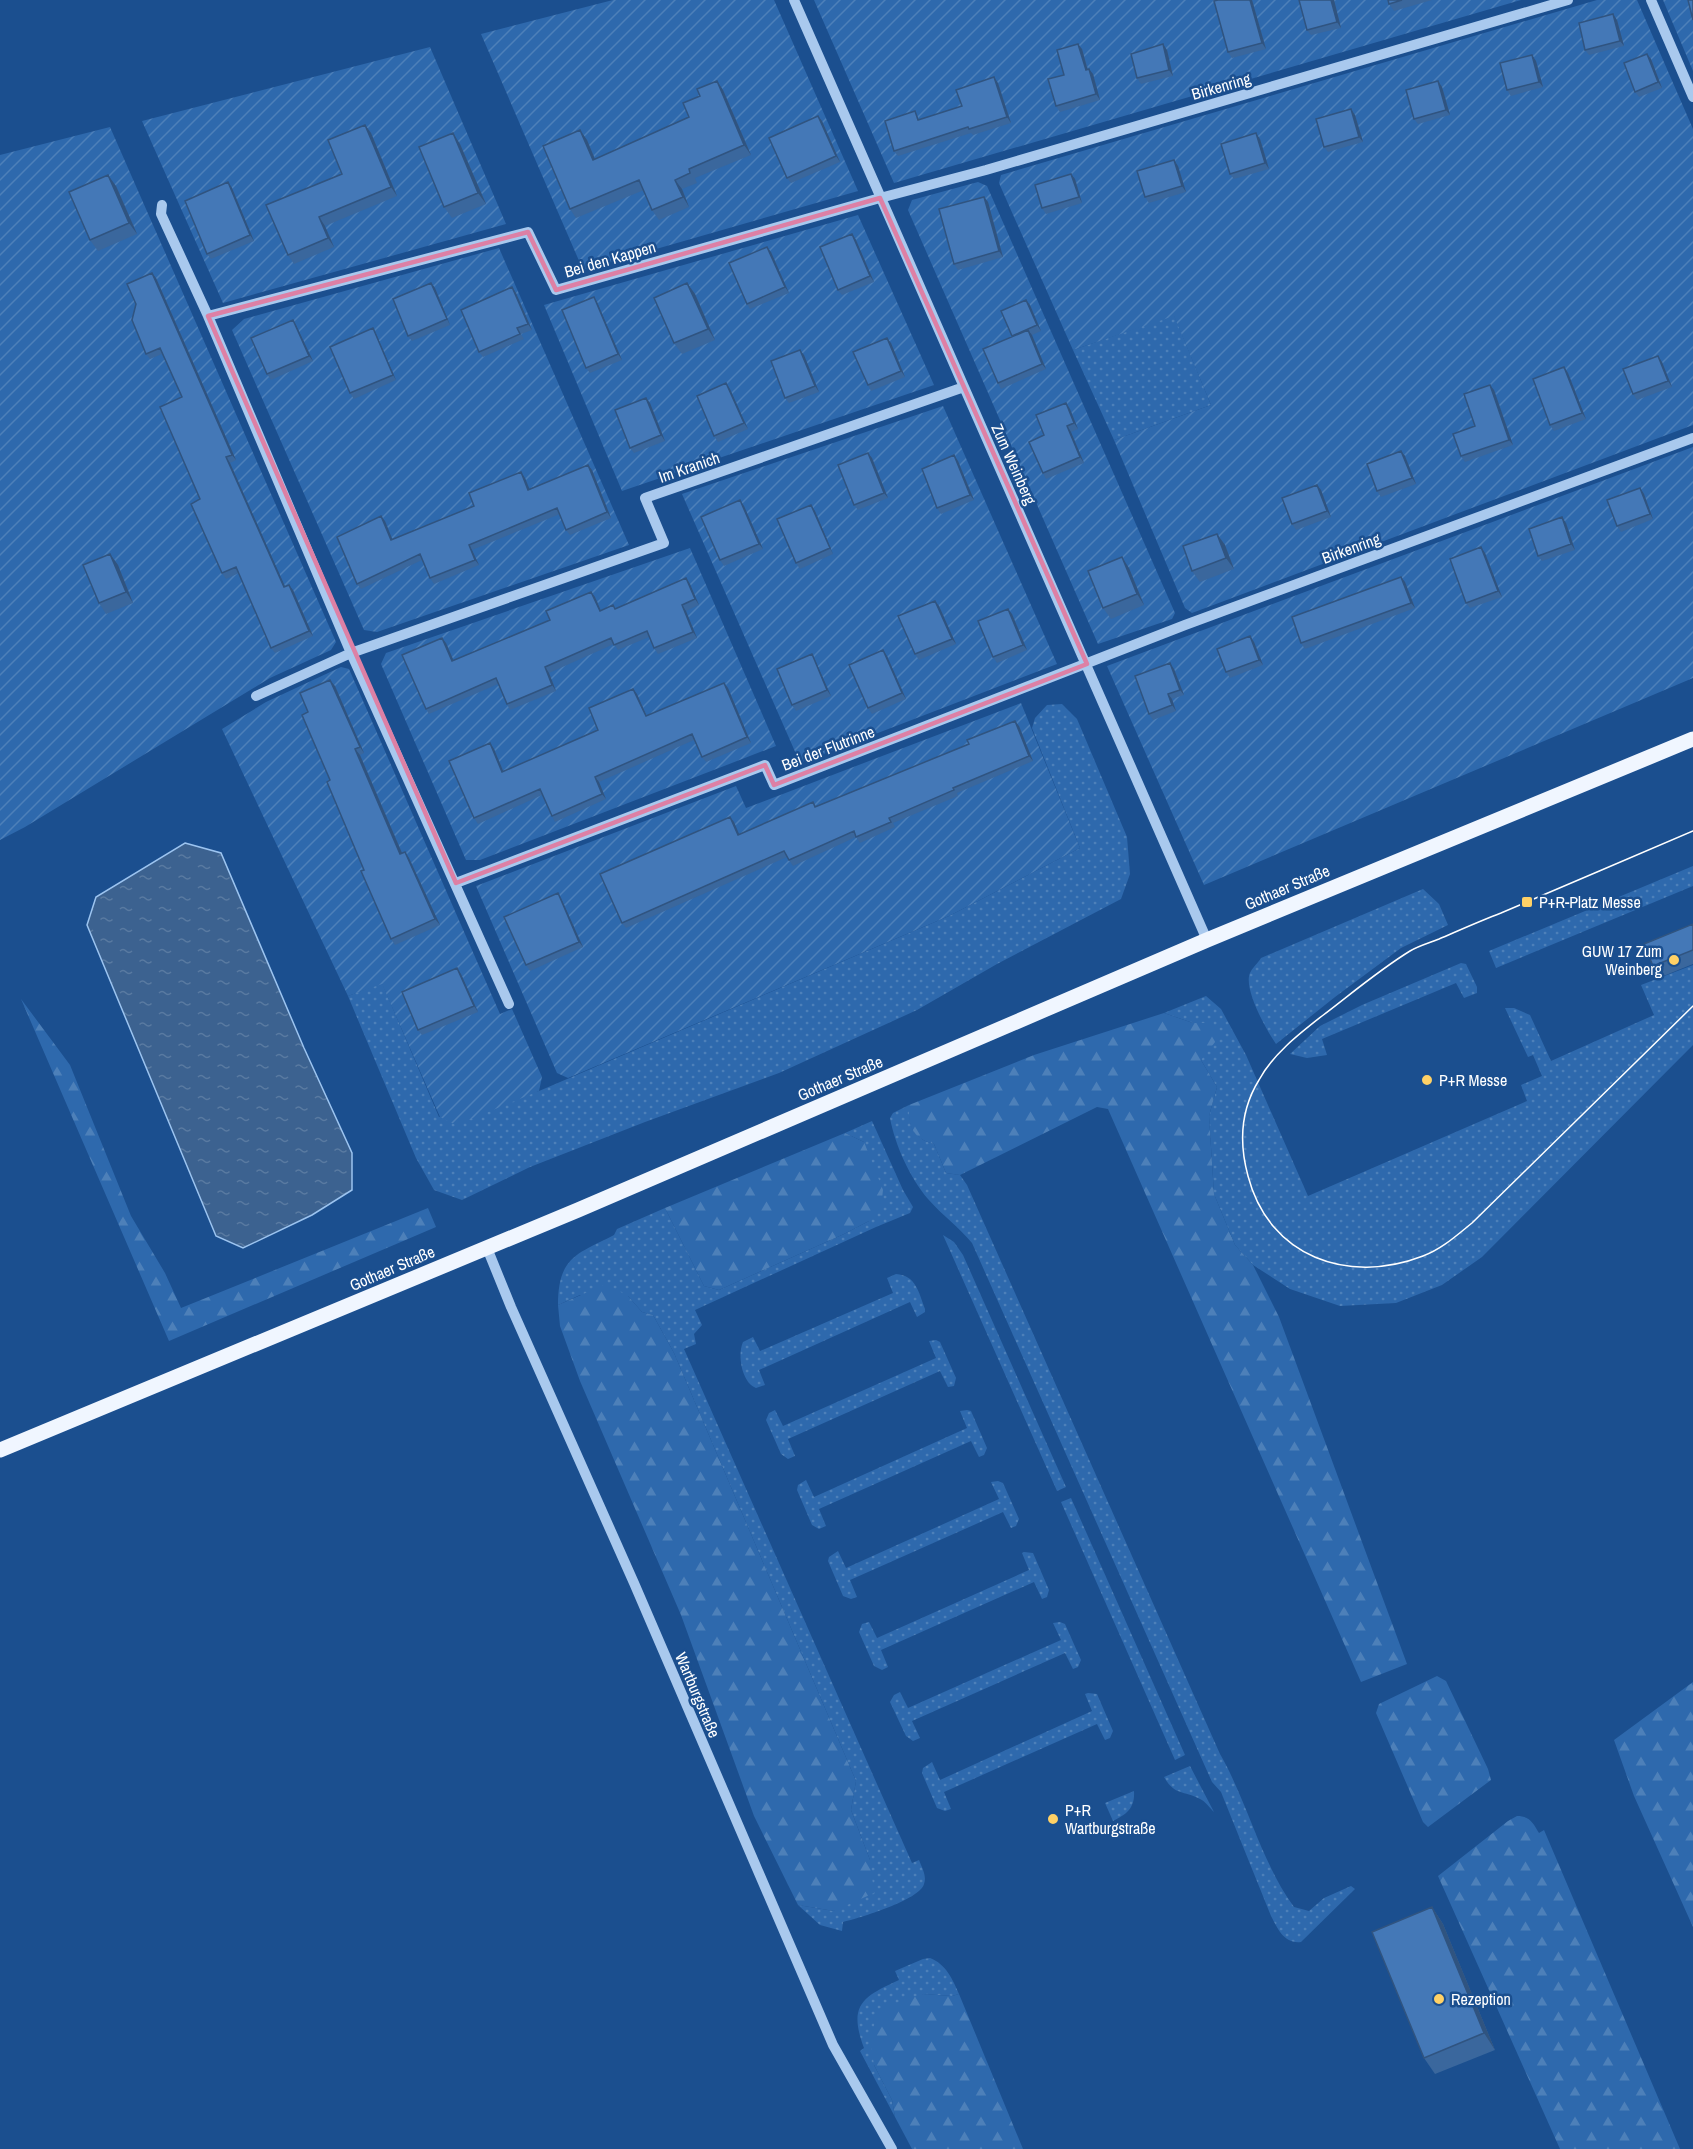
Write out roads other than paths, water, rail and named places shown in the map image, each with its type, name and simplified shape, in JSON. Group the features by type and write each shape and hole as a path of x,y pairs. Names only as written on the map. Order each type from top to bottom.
{"main road":[{"name":"Gothaer Straße","path":"0,1450 487,1248 1208,940 1693,739"}],"street":[{"name":"Zum Weinberg","path":"794,0 1208,940"},
{"name":"Birkenring","path":"880,198 986,170 1568,0"},
{"path":"1651,0 1693,97"},
{"name":"Bei den Kappen","path":"208,316 528,232 556,290 880,198"},
{"path":"162,205 160,214 208,316 351,653 509,1004"},
{"name":"Im Kranich","path":"351,653 664,543 645,498 964,387"},
{"name":"Birkenring","path":"1087,664 1185,625 1693,438"},
{"path":"256,696 351,653"},
{"name":"Bei der Flutrinne","path":"456,883 765,765 774,785 1087,664"},
{"name":"Wartburgstraße","path":"487,1248 833,2045 892,2149"}],"water":[{"path":"185,843 221,853 304,1048 352,1153 352,1190 312,1215 243,1248 216,1236 87,925 96,897"}],"tram line":[{"path":"1693,831 1413,949 1376,974 1296,1037 1265,1071 1253,1091 1245,1114 1243,1151 1248,1176 1258,1204 1274,1227 1293,1245 1315,1257 1340,1265 1367,1267 1395,1264 1437,1250 1472,1223 1693,1006"}],"place":[{"name":"P+R-Platz Messe","path":"1527,902"},
{"name":"GUW 17 Zum Weinberg","path":"1674,960"},
{"name":"P+R Messe","path":"1427,1080"},
{"name":"P+R Wartburgstraße","path":"1053,1819"},
{"name":"Rezeption","path":"1439,1999"}]}
